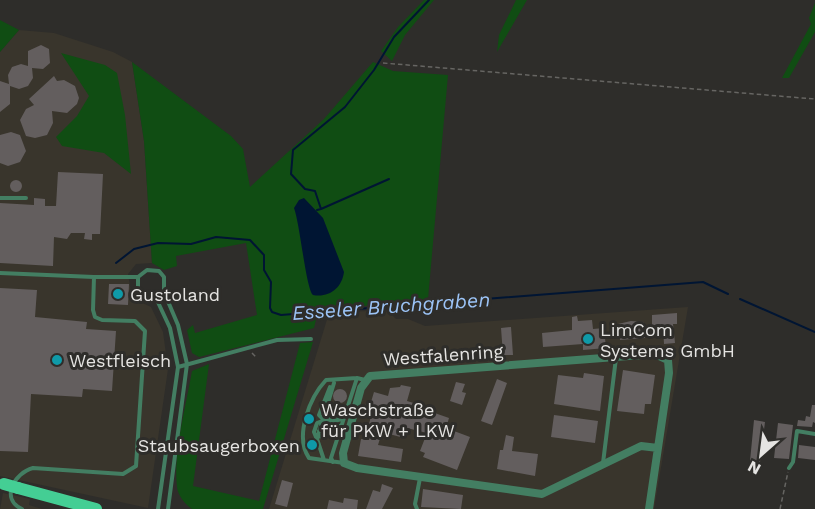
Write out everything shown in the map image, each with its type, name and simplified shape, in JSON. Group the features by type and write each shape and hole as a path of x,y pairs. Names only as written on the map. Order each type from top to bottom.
{"main road":[{"path":"2,484 96,509"}],"street":[{"name":"Westfalenring","path":"344,463 343,453 361,379 376,374 655,354 668,360 669,373 649,509"},
{"path":"344,463 357,468 542,494 641,446 658,448"}],"lane":[{"path":"0,198 26,198"},
{"path":"0,273 138,277 147,270 159,272 166,282 164,292 178,325 187,364 168,509"},
{"path":"22,509 13,501 10,493 12,482 22,471 33,468 123,474 136,466 145,331 135,321 102,320 95,317 93,310 94,277"},
{"path":"138,277 137,286 140,294 147,298 156,298 164,292"},
{"path":"156,298 170,328 178,367 158,509"},
{"path":"170,328 178,325"},
{"path":"178,367 278,340 311,339"},
{"path":"603,464 616,357"},
{"path":"344,463 309,458 305,452 304,429 317,389 326,380 361,379"},
{"path":"333,462 331,458 345,410 361,379"},
{"path":"317,438 335,381"},
{"path":"322,421 319,415 327,391 335,381"},
{"path":"324,413 345,410"},
{"path":"325,461 314,432 317,423 345,410"},
{"path":"322,421 342,419"},
{"path":"319,431 340,426"},
{"path":"789,468 793,462 797,431 815,434"},
{"path":"317,438 339,432"},
{"path":"417,509 415,504 420,477"},
{"path":"169,503 174,509"}],"path":[{"path":"383,63 815,99"},
{"path":"780,509 789,468"}],"shaded area":[{"path":"19,30 54,33 113,52 132,62 144,141 152,263 136,264 128,274 132,298 151,307 163,332 168,369 148,508 0,476 0,52"},
{"path":"688,307 654,509 269,509 329,313 387,310 396,319 408,319 425,326"},
{"path":"3,493 30,499 29,505 42,509 0,509"}],"green space":[{"path":"424,0 434,0 405,35 392,61 381,51 398,27"},
{"path":"516,0 527,0 497,52 499,35"},
{"path":"815,3 815,32 789,78 782,78 811,24 809,18"},
{"path":"0,20 19,30 0,52"},
{"path":"61,53 105,65 117,73 125,115 131,174 104,153 62,146 56,137 77,116 89,96"},
{"path":"132,62 231,136 243,149 250,187 324,119 373,62 393,71 448,75 428,299 318,311 314,328 199,357 192,353 187,330 193,325 195,333 257,315 246,243 176,256 177,266 164,270 152,263 144,141"},
{"path":"313,342 263,509 192,509 179,494 176,474 178,445 192,371 209,364 193,486 259,501 300,343"}],"water":[{"path":"304,198 323,218 344,272 341,283 334,291 319,296 313,295 310,290 294,208 299,200"}],"building":[{"path":"41,45 49,49 50,63 43,69 32,68 33,78 28,86 19,89 10,86 10,104 0,112 0,81 9,84 8,75 12,67 21,64 28,66 28,51"},
{"path":"54,76 57,81 64,80 75,86 79,98 77,104 67,113 52,111 53,123 47,135 35,138 26,136 20,120 26,109 34,105 29,99"},
{"path":"11,132 20,135 26,151 20,162 8,166 0,163 0,135"},
{"path":"58,172 103,174 100,234 92,234 92,240 84,239 85,233 71,233 67,239 54,237 53,266 0,263 0,203 34,205 34,198 45,199 45,206 56,206"},
{"path":"18,180 22,186 18,192 14,192 10,184"},
{"name":"Gustoland","path":"109,284 129,284 128,305 108,304"},
{"name":"Westfleisch","path":"0,288 37,290 35,317 87,322 86,329 116,331 112,391 83,389 82,397 31,394 28,452 0,451"},
{"path":"677,313 677,324 673,324 675,343 664,344 663,325 652,325 652,315"},
{"path":"577,316 578,321 592,320 593,329 604,328 606,348 583,350 583,344 543,347 542,333 572,330 572,317"},
{"path":"631,321 644,322 645,338 620,340 618,324"},
{"path":"511,327 513,355 503,355 501,328"},
{"path":"623,370 655,375 651,404 645,404 644,414 617,411"},
{"path":"584,373 604,376 600,411 554,404 558,375 583,378"},
{"path":"497,379 507,383 492,425 481,421"},
{"path":"456,382 465,384 462,392 466,393 462,405 450,401"},
{"path":"401,385 411,387 407,401 430,408 429,411 449,418 446,428 470,437 457,470 423,457 425,453 420,451 427,433 407,428 404,438 382,432 378,445 403,449 401,462 358,456 361,439 369,440 372,429 368,428 373,408 365,406 367,401 371,402 374,392 388,396 390,388"},
{"path":"340,389 345,391 347,396 345,401 340,403 335,401 333,396 335,391"},
{"path":"812,405 815,405 815,423 813,422 812,427 797,426 798,420 805,421 806,416 810,417"},
{"path":"554,415 598,421 595,443 551,437"},
{"path":"754,420 765,422 760,462 750,461"},
{"path":"778,423 793,425 789,459 774,458"},
{"path":"506,435 514,437 512,451 538,454 535,476 497,469 500,450 503,450"},
{"path":"799,445 815,447 815,460 798,458"},
{"path":"282,480 293,483 287,507 275,504"},
{"path":"382,484 393,488 382,509 366,509 373,490 380,492"},
{"path":"423,489 463,495 461,509 421,507"},
{"path":"344,498 358,500 357,509 327,509 329,500 343,503"}],"waterway":[{"path":"317,210 321,209 315,191 305,189 291,174 293,150 345,107 374,70 394,37 429,0"},
{"path":"321,209 389,179"},
{"name":"Esseler Bruchgraben","path":"116,263 134,249 158,243 191,244 216,237 250,240 264,255 264,270 271,282 270,308 272,312 281,315 703,282 728,294"},
{"name":"Esseler Bruchgraben","path":"740,299 815,332"}],"place":[{"name":"Gustoland","path":"118,294"},
{"name":"LimCom Systems GmbH","path":"588,339"},
{"name":"Westfleisch","path":"57,360"},
{"name":"Waschstraße für PKW + LKW","path":"309,419"},
{"name":"Staubsaugerboxen","path":"312,445"}]}
